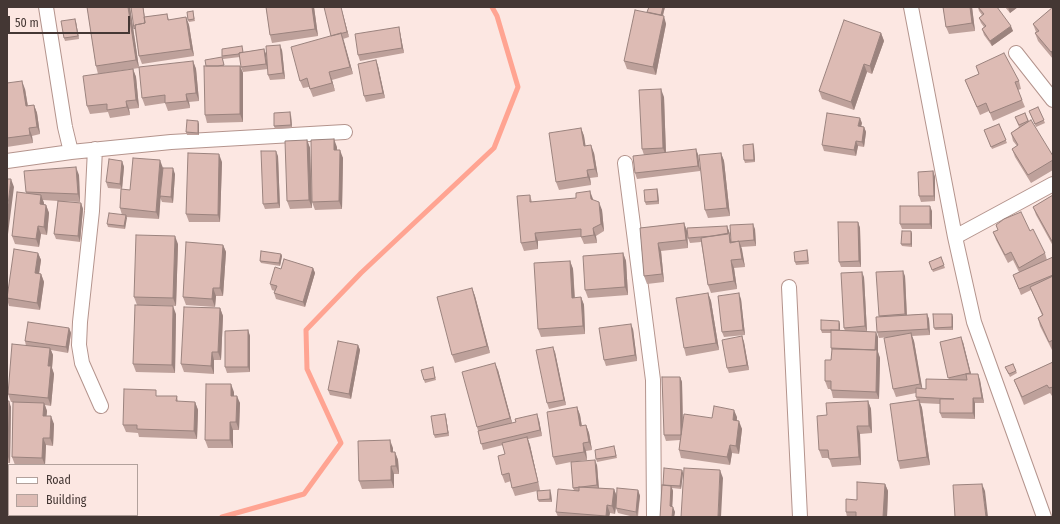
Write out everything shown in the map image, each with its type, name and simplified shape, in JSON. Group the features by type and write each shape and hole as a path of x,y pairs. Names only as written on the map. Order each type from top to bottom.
{"street":[{"path":"46,7 70,152"},
{"path":"911,7 955,237 974,322 1047,514"},
{"path":"1016,53 1053,100"},
{"path":"7,161 95,148 345,132"},
{"path":"95,148 92,211 80,322 80,345 82,362 101,406"},
{"path":"625,163 653,380 654,517"},
{"path":"955,237 1053,184"},
{"path":"789,287 800,517"}],"building":[{"path":"87,7 128,7 136,60 96,66"},
{"path":"131,7 143,7 145,23 135,25 134,29"},
{"path":"266,7 312,7 315,29 270,35"},
{"path":"324,7 341,7 347,32 331,36"},
{"path":"649,7 663,7 661,15 647,12"},
{"path":"943,7 970,7 972,23 946,27"},
{"path":"978,7 997,7 1011,26 990,41 982,29 986,26 979,18 984,14"},
{"path":"1053,7 1053,50 1051,52 1035,33 1039,31 1033,24"},
{"path":"635,10 664,16 653,67 624,61"},
{"path":"193,11 194,19 188,20 187,12"},
{"path":"167,14 168,20 186,17 191,49 139,56 135,25 145,23 144,17"},
{"path":"75,19 78,36 64,38 61,21"},
{"path":"844,20 881,33 870,66 864,64 851,102 819,91"},
{"path":"399,27 402,48 358,55 355,34"},
{"path":"341,33 350,67 329,72 332,83 310,89 307,78 300,81 291,47"},
{"path":"280,45 283,73 268,75 266,46"},
{"path":"242,46 243,52 239,54 222,56 222,49"},
{"path":"264,49 266,64 241,67 239,53"},
{"path":"1004,53 1019,81 1015,82 1022,100 990,113 986,103 977,107 965,80 979,74 976,66"},
{"path":"222,57 224,65 206,66 205,60"},
{"path":"376,60 383,93 364,96 358,64"},
{"path":"193,61 196,93 186,94 187,101 165,103 165,95 142,98 139,67"},
{"path":"204,66 240,66 240,114 205,115"},
{"path":"133,69 136,100 126,101 127,107 107,110 107,104 87,106 83,76"},
{"path":"22,81 26,106 34,105 37,127 29,128 30,135 7,138 7,83"},
{"path":"661,89 663,148 642,149 639,90"},
{"path":"1038,107 1044,120 1035,124 1029,111"},
{"path":"290,112 291,125 274,126 274,113"},
{"path":"827,113 860,118 858,126 864,127 862,142 856,141 854,150 822,145"},
{"path":"1025,113 1028,121 1019,125 1015,117"},
{"path":"187,120 198,121 198,133 186,132"},
{"path":"1031,120 1053,156 1053,160 1028,175 1012,149 1018,145 1011,133"},
{"path":"999,124 1006,140 991,147 984,130"},
{"path":"581,128 584,146 591,145 595,169 587,170 588,177 556,182 549,133"},
{"path":"334,139 334,150 340,150 339,201 312,202 311,140"},
{"path":"307,140 309,200 287,201 285,141"},
{"path":"753,144 754,160 744,160 743,145"},
{"path":"696,149 698,166 635,173 633,156"},
{"path":"261,151 276,151 278,203 263,204"},
{"path":"188,153 219,154 218,215 186,214"},
{"path":"721,153 727,208 705,210 699,155"},
{"path":"133,158 160,160 156,212 120,208 121,189 130,190"},
{"path":"109,159 122,161 120,184 106,182"},
{"path":"76,167 78,194 26,192 24,171"},
{"path":"163,168 173,168 171,197 160,196"},
{"path":"933,171 934,196 919,196 918,172"},
{"path":"7,179 11,179 7,213"},
{"path":"657,189 658,201 645,202 644,190"},
{"path":"590,191 591,199 599,202 601,224 593,228 594,235 581,237 581,229 535,233 536,241 521,243 517,196 530,195 530,202 576,198 576,193"},
{"path":"17,192 41,195 40,204 46,205 44,227 38,226 36,239 12,236"},
{"path":"1053,195 1053,243 1033,207"},
{"path":"58,201 81,203 78,236 54,234"},
{"path":"900,206 930,206 930,224 900,224"},
{"path":"1021,212 1030,231 1033,229 1045,253 1019,268 1011,252 1005,255 993,232 998,230 996,225 1004,219"},
{"path":"109,213 126,215 124,226 107,224"},
{"path":"838,222 858,222 859,261 839,262"},
{"path":"684,223 686,240 658,243 662,274 644,276 640,228"},
{"path":"753,224 754,240 731,242 730,225"},
{"path":"727,226 728,234 688,238 687,228"},
{"path":"902,231 911,231 911,244 901,244"},
{"path":"729,233 730,243 739,241 742,259 731,260 734,281 708,285 701,238"},
{"path":"136,235 175,236 173,298 134,297"},
{"path":"186,242 223,245 220,288 213,288 212,299 183,297"},
{"path":"14,249 38,253 35,273 41,274 37,303 7,298"},
{"path":"807,250 808,261 795,262 794,252"},
{"path":"261,251 281,254 279,263 260,261"},
{"path":"623,253 625,287 585,290 583,256"},
{"path":"941,257 944,265 932,270 929,262"},
{"path":"1053,257 1053,275 1019,289 1013,275"},
{"path":"284,259 313,268 303,302 274,293 277,286 270,284 275,267 281,269"},
{"path":"570,261 572,298 581,297 583,326 538,329 534,263"},
{"path":"903,271 905,314 879,316 876,272"},
{"path":"862,272 865,326 844,328 841,273"},
{"path":"1053,276 1053,340 1049,342 1038,318 1043,315 1030,287"},
{"path":"472,288 487,346 452,355 437,297"},
{"path":"708,293 716,343 684,348 676,298"},
{"path":"739,293 743,330 722,332 718,296"},
{"path":"135,305 173,306 172,365 133,364"},
{"path":"184,307 220,308 218,352 212,352 211,366 181,364"},
{"path":"927,314 928,329 877,332 876,317"},
{"path":"933,314 952,314 952,327 934,328"},
{"path":"821,320 839,321 839,330 821,330"},
{"path":"28,322 69,328 66,347 25,341"},
{"path":"631,324 635,355 604,360 599,328"},
{"path":"248,330 248,367 225,367 225,331"},
{"path":"831,330 876,332 875,350 831,348"},
{"path":"911,333 920,384 893,389 884,338"},
{"path":"742,336 747,365 727,368 722,340"},
{"path":"961,337 970,373 948,378 940,342"},
{"path":"338,341 358,345 349,394 328,390"},
{"path":"12,344 50,348 48,366 51,366 48,398 8,394"},
{"path":"553,347 564,400 547,403 536,350"},
{"path":"832,349 877,350 876,392 831,390 831,381 825,381 825,360 831,360"},
{"path":"1053,362 1053,387 1049,388 1047,385 1022,397 1014,380"},
{"path":"495,363 510,418 477,427 462,372"},
{"path":"1013,364 1016,371 1009,374 1005,367"},
{"path":"433,367 435,378 424,380 421,370"},
{"path":"966,374 978,374 982,398 973,398 973,413 940,413 940,399 954,399 916,397 916,388 926,389 926,379 967,380"},
{"path":"662,377 680,377 681,435 664,435"},
{"path":"206,384 231,384 231,396 237,396 236,422 230,422 230,440 205,440"},
{"path":"124,389 156,390 156,396 177,396 176,401 195,402 194,431 137,429 137,425 123,425"},
{"path":"919,400 927,457 898,461 890,404"},
{"path":"7,401 9,401 8,457 7,457"},
{"path":"868,401 869,426 857,426 859,457 829,459 828,450 819,450 817,416 827,415 826,403"},
{"path":"13,402 44,403 43,416 51,416 50,438 43,438 42,458 12,457"},
{"path":"714,406 734,410 733,420 739,421 736,446 730,445 727,457 679,450 684,414 712,418"},
{"path":"577,407 580,426 586,425 589,442 583,443 584,452 553,457 547,412"},
{"path":"445,414 448,433 434,435 431,416"},
{"path":"537,414 540,430 481,444 478,431 516,422 515,419"},
{"path":"527,437 538,482 512,488 509,473 502,475 498,456 505,454 502,443"},
{"path":"390,440 391,452 395,452 396,466 391,466 391,480 359,481 358,441"},
{"path":"614,446 616,456 596,459 595,450"},
{"path":"595,460 597,485 573,488 571,462"},
{"path":"664,468 682,470 680,486 663,485"},
{"path":"684,468 720,470 718,517 681,517"},
{"path":"857,482 885,484 883,517 856,517 856,512 846,512 846,499 857,500"},
{"path":"982,484 986,517 955,517 953,485"},
{"path":"662,485 671,486 670,506 673,507 672,517 660,517"},
{"path":"579,487 614,489 612,506 607,505 606,516 556,512 558,489 579,491"},
{"path":"617,488 638,490 636,512 616,508"},
{"path":"550,490 550,499 538,500 537,491"}],"waterway":[{"path":"222,517 304,494 341,443 307,369 306,330 361,273 494,148 518,87 497,16 492,7"}]}
